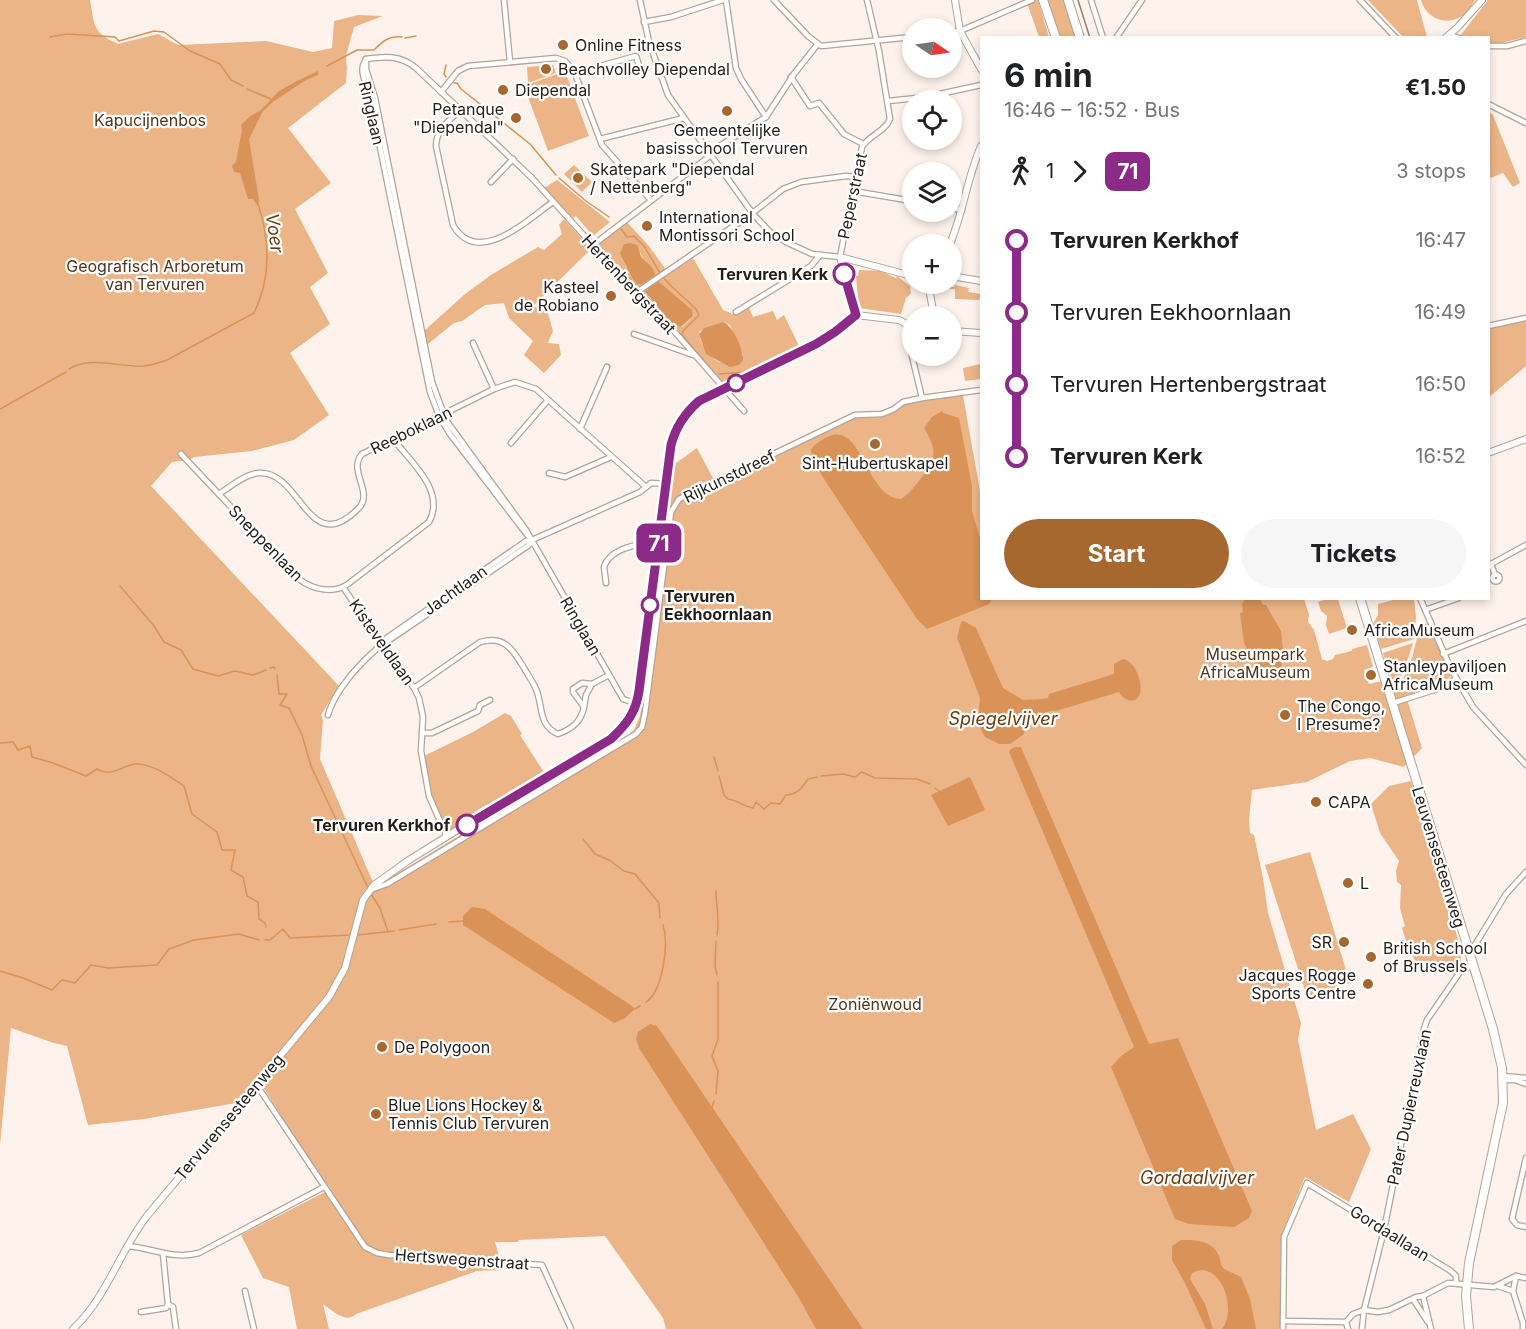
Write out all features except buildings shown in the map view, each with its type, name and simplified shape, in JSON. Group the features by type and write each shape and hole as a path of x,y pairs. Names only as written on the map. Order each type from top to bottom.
{"main road":[{"path":"1043,0 1055,36"},
{"path":"1068,0 1079,36"},
{"name":"Leuvensesteenweg","path":"1361,600 1493,1029 1503,1078 1501,1119 1473,1240 1467,1284 1469,1329"}],"street":[{"path":"504,0 510,62"},
{"path":"640,0 649,42 668,95 753,214 766,228 786,242 812,254 840,257 902,273"},
{"path":"644,22 671,17 724,0 736,68 741,80 766,117"},
{"path":"774,0 817,45 902,38"},
{"name":"Peperstraat","path":"840,257 863,144 888,124 890,119 877,41 867,0"},
{"path":"955,0 958,18"},
{"path":"962,30 1032,0"},
{"path":"1091,0 1102,36"},
{"path":"1117,36 1142,0"},
{"path":"1360,0 1394,36"},
{"path":"1447,36 1482,0"},
{"path":"962,35 980,67"},
{"path":"1490,46 1507,46 1526,41"},
{"path":"593,245 710,153 766,117 791,77 817,45"},
{"name":"Hertenbergstraat","path":"366,59 389,56 412,65 513,159 645,298 744,411"},
{"path":"575,73 636,56 640,69"},
{"path":"441,92 464,68 556,58 569,64 575,73 602,145 650,199"},
{"name":"Ringlaan","path":"366,59 366,69 375,98 441,416 526,530 623,699 637,704"},
{"path":"791,77 810,106 819,103 844,134 863,144"},
{"path":"888,101 926,97 980,85"},
{"path":"1490,105 1526,123"},
{"path":"460,110 436,138 453,225 460,234 472,241 493,241 553,202"},
{"path":"600,140 684,118"},
{"path":"962,210 972,166 980,148"},
{"path":"491,182 513,159"},
{"path":"637,292 753,214 781,190 795,184 839,176 856,177"},
{"path":"854,191 902,199"},
{"path":"736,312 811,266 820,255"},
{"path":"840,257 856,315"},
{"path":"962,278 980,281"},
{"path":"369,890 381,879 447,837 611,739 626,725 637,704 671,444 681,421 699,401 816,344 856,315 902,322"},
{"path":"1490,326 1526,318"},
{"path":"962,332 980,333"},
{"path":"634,334 693,355"},
{"path":"473,343 494,389"},
{"path":"914,366 922,398 980,390"},
{"path":"580,429 607,367"},
{"name":"Reeboklaan","path":"219,494 251,474 268,473 278,479 319,522 334,525 358,509 363,499 363,489 357,468 359,456 508,383 523,383 536,389 646,487"},
{"name":"Rijkunstdreef","path":"369,890 387,884 636,734 642,727 671,512 679,499 855,415 882,414 903,402 922,398"},
{"path":"511,443 548,400"},
{"path":"344,587 429,522 434,514 435,506 430,487 393,439"},
{"path":"1490,452 1526,439"},
{"name":"Sneppenlaan","path":"182,454 304,583 320,589 344,587"},
{"path":"549,473 565,477 611,457"},
{"name":"Jachtlaan","path":"328,715 346,682 360,664 388,637 526,541 640,492 651,483 666,484"},
{"path":"606,583 604,567 611,555 640,544 659,544"},
{"path":"1490,584 1499,579 1491,564 1526,545"},
{"name":"Kisteveldlaan","path":"344,587 382,645 414,688 421,707 422,757 429,796 447,837"},
{"path":"1421,600 1443,654 1473,707 1526,765"},
{"path":"1426,612 1436,605 1454,600"},
{"path":"1443,654 1526,621"},
{"path":"414,688 480,642 492,640 507,644 536,690 540,713 555,733 576,725 580,720 586,695 592,684 609,675"},
{"path":"1393,703 1440,688 1456,680"},
{"path":"584,707 573,689 582,683 592,684"},
{"path":"422,733 432,733 478,711 480,705 490,700"},
{"path":"1474,945 1503,898 1526,872"},
{"name":"Tervurensesteenweg","path":"73,1329 98,1300 127,1246 147,1216 329,997 342,976 364,896 369,890"},
{"name":"Pater Dupierreuxlaan","path":"1362,1329 1364,1310 1384,1230 1424,1029 1427,1020 1462,970 1473,965"},
{"path":"1503,1078 1526,1078"},
{"path":"1503,1078 1526,1084"},
{"name":"Hertswegenstraat","path":"256,1084 365,1247 377,1253 542,1265 571,1329"},
{"path":"1526,1158 1512,1219 1517,1225 1526,1227"},
{"name":"Gordaallaan","path":"1283,1321 1284,1237 1307,1183 1451,1271 1456,1276 1456,1283"},
{"path":"127,1246 163,1254 186,1256 199,1253 324,1187"},
{"path":"141,1312 166,1308 168,1304 163,1254"},
{"path":"1516,1276 1513,1291 1524,1325"},
{"path":"1348,1329 1346,1322 1350,1315 1364,1310 1378,1312 1389,1310 1424,1296 1448,1283 1490,1287 1498,1286 1516,1276 1526,1278"},
{"path":"1498,1286 1513,1291"},
{"path":"245,1291 254,1329"},
{"path":"1424,1296 1430,1328"},
{"path":"1413,1299 1430,1328"},
{"path":"168,1304 173,1307 176,1329"},
{"path":"1283,1329 1283,1321 1346,1322"}],"green space":[{"path":"0,0 90,0 99,32 118,44 158,34 178,45 266,41 313,52 332,48 334,21 358,15 383,16 354,27 346,56 346,83 288,128 331,183 295,209 328,273 310,287 330,324 290,353 329,415 294,440 252,451 194,457 189,460 172,462 151,486 339,686 321,715 323,720 320,759 372,880 378,885 626,737 634,730 640,716 672,466 697,448 716,484 856,418 882,417 905,404 963,395 980,491 980,600 1304,600 1309,614 1308,622 1314,630 1322,659 1327,661 1333,659 1335,655 1367,645 1373,667 1364,670 1369,684 1382,681 1398,692 1412,658 1420,626 1428,623 1451,676 1442,684 1406,696 1422,748 1404,767 1370,758 1350,761 1307,782 1252,790 1250,833 1254,835 1268,913 1301,1023 1298,1040 1316,1130 1353,1114 1371,1149 1349,1202 1305,1177 1281,1236 1280,1329 666,1329 663,1318 605,1236 495,1242 501,1270 477,1271 348,1318 323,1304 329,1329 297,1329 289,1287 263,1278 241,1235 331,1189 317,1172 261,1084 328,1003 236,1103 144,1119 88,1125 67,1046 11,1028 0,1145"},
{"path":"1026,0 1038,0 1049,36 1039,36"},
{"path":"1046,0 1065,0 1077,36 1059,36"},
{"path":"1368,0 1417,0 1427,36 1402,36"},
{"path":"1421,0 1475,0 1464,15 1457,19 1444,21 1427,12"},
{"path":"1488,0 1526,0 1526,37 1493,45 1490,44 1490,36 1460,36"},
{"path":"553,65 556,73 528,83 527,67"},
{"path":"565,71 589,136 548,151 524,86"},
{"path":"1490,113 1493,115 1520,183 1513,187 1503,173 1490,178"},
{"name":"Skatepark \"Diependal / Nettenberg\"","path":"574,165 592,182 582,192 564,174"},
{"path":"557,180 610,222 593,236 576,216 573,218 544,188"},
{"path":"564,219 591,249 533,306 547,310 553,331 548,343 559,344 561,355 544,373 524,355 533,341 509,318 504,303 485,305 462,321 454,323 428,344 424,331 465,294 491,275 538,247 544,250 562,234 559,225"},
{"path":"626,221 649,246 669,274 693,258 723,310 733,314 748,305 753,317 773,311 777,320 784,315 800,348 724,384 599,248 601,240","holes":["640,252 643,259 642,284 640,285 633,280 620,254","646,289 694,315 682,327 673,325 645,293","724,322 730,325 743,355 739,365 718,361 707,352 699,332"]},
{"path":"859,270 881,271 902,280 902,294 911,294 902,306 901,314 859,308 856,276"},
{"path":"962,286 969,288 968,292 980,294 979,300 955,299 955,294 962,294"},
{"path":"1526,320 1526,366 1490,396 1490,327"},
{"path":"980,364 980,379 965,381 963,368"},
{"name":"Museumpark AfricaMuseum","path":"1338,600 1347,628 1329,634 1326,625 1327,616 1321,611 1318,602"},
{"path":"1393,600 1414,600 1416,617 1414,639 1381,649 1373,624 1378,615 1378,604"},
{"path":"1413,643 1404,671 1394,688 1383,653"},
{"path":"505,713 511,716 522,734 520,735 545,774 490,807 486,805 476,811 476,815 450,831 433,803 424,756"},
{"path":"1411,781 1460,946 1461,963 1454,975 1427,970 1412,955 1402,928 1405,926 1400,908 1401,885 1397,882 1396,871 1399,861 1380,833 1371,804 1389,786"},
{"path":"1310,852 1350,983 1307,997 1265,865"}],"water":[{"path":"318,71 318,75 306,80 263,111 249,139 258,206 253,199 248,199 240,173 234,172 232,166 236,162 241,125 261,110 279,91"},
{"path":"624,244 637,245 642,258 655,275 642,285 633,280 620,254"},
{"path":"658,281 692,310 693,316 681,327 673,325 645,292"},
{"path":"723,322 734,332 739,344 743,360 739,365 730,367 706,354 699,334 704,328"},
{"path":"942,411 959,418 972,486 972,511 980,539 980,600 991,600 989,604 927,629 917,619 826,482 813,461 811,450 825,438 838,435 848,438 879,486 889,495 901,499 919,481 932,461 932,443 924,428 932,417"},
{"path":"1244,600 1260,600 1263,605 1266,605 1281,631 1284,661 1281,662 1282,672 1277,678 1267,677 1261,668 1258,669 1244,643 1240,613 1243,612"},
{"name":"Spiegelvijver","path":"964,621 976,628 1003,688 1023,700 1048,698 1049,694 1114,674 1114,664 1123,659 1131,664 1137,673 1140,693 1133,701 1119,692 1046,712 1030,720 1023,735 1010,744 999,744 985,737 980,728 978,719 980,698 957,638 961,622"},
{"name":"Gordaalvijver","path":"1016,747 1021,747 1149,1044 1178,1038 1252,1211 1249,1218 1234,1227 1189,1224 1175,1219 1111,1067 1134,1047 1009,752"},
{"path":"970,777 985,810 948,826 931,795"},
{"path":"472,907 485,909 635,1009 625,1018 614,1023 463,925 463,916"},
{"path":"650,1024 657,1026 863,1329 816,1329 799,1298 639,1048 636,1039 638,1032"},
{"path":"1181,1240 1208,1244 1216,1251 1224,1269 1241,1277 1250,1299 1256,1329 1222,1329 1228,1310 1224,1288 1211,1273 1202,1270 1192,1273 1190,1279 1205,1304 1213,1329 1206,1329 1172,1260 1172,1246"}],"waterway":[{"path":"50,37 67,34 115,37 119,41 154,31 164,32 190,51 220,64 231,80 243,86"},
{"name":"Voer","path":"405,38 416,36"},
{"name":"Voer","path":"327,66 357,50 374,50 390,38 402,37"},
{"name":"Voer","path":"446,65 444,74 446,77"},
{"name":"Voer","path":"454,83 457,83 461,89 530,144 556,175"},
{"path":"247,89 271,99"},
{"name":"Voer","path":"559,178 609,217"},
{"name":"Voer","path":"69,369 96,362 135,366 158,363 254,313 260,300 267,259 265,231 258,204"},
{"name":"Voer","path":"621,229 627,237 634,236 644,246 669,284 696,309 699,315 683,331 682,335 714,373"},
{"name":"Voer","path":"0,409 66,372"},
{"name":"Voer","path":"719,374 747,372"},
{"path":"120,586 154,626 164,642 181,650 193,669 218,676 235,671 253,675 266,670"},
{"path":"270,668 275,669"},
{"path":"277,675 279,694 287,694 280,705 289,708 302,735 311,766 368,888"},
{"path":"0,743 13,742 18,750 30,746 32,757 86,776 97,769 108,772 141,764 161,771 184,786 192,814 217,832 222,850 235,850 231,870 243,877 247,896 258,902 259,919 265,923 266,927"},
{"path":"714,757 718,771"},
{"path":"821,776 843,774 855,777 862,772 875,778 917,779 930,784"},
{"path":"719,776 724,795 728,799 753,808 756,802 764,809 771,803 780,804 786,795 799,790 808,779 817,777"},
{"path":"935,788 939,791"},
{"path":"583,839 595,854 609,860 624,871 635,874 659,903 660,918"},
{"path":"716,891 717,935"},
{"path":"371,894 380,908 388,932"},
{"path":"449,922 463,921"},
{"path":"399,930 436,924"},
{"path":"646,1002 657,988 663,966 665,955 663,925"},
{"path":"265,940 270,940 283,929 290,938 350,935"},
{"path":"357,935 394,931"},
{"path":"0,971 52,990 62,980 75,983 91,965 108,968 157,965 169,949 194,940 239,934 259,940"},
{"path":"716,941 717,975"},
{"path":"716,1094 718,1071 712,1056 718,1039 718,982"},
{"path":"635,1009 640,1006"},
{"path":"712,1107 714,1101"}],"tram line":[{"path":"1078,0 1089,36"}],"bus line":[{"name":"71","path":"467,825 611,739 632,717 639,691 671,445 675,431 687,413 699,401 816,344 856,315 844,274"}],"place":[{"name":"Online Fitness","path":"563,45"},
{"name":"Beachvolley Diependal","path":"546,69"},
{"name":"Diependal","path":"503,90"},
{"name":"Gemeentelijke basisschool Tervuren","path":"727,111"},
{"name":"Petanque \"Diependal\"","path":"516,118"},
{"name":"Skatepark \"Diependal / Nettenberg\"","path":"578,178"},
{"name":"International Montissori School","path":"647,226"},
{"name":"Tervuren Kerk","path":"844,274"},
{"name":"Kasteel de Robiano","path":"611,296"},
{"name":"Sint-Hubertuskapel","path":"875,444"},
{"name":"Tervuren Eekhoornlaan","path":"650,605"},
{"name":"AfricaMuseum","path":"1352,630"},
{"name":"Stanleypaviljoen AfricaMuseum","path":"1371,675"},
{"name":"The Congo, I Presume?","path":"1285,715"},
{"name":"CAPA","path":"1316,802"},
{"name":"Tervuren Kerkhof","path":"467,825"},
{"name":"L","path":"1348,883"},
{"name":"SR","path":"1344,942"},
{"name":"British School of Brussels","path":"1371,957"},
{"name":"Jacques Rogge Sports Centre","path":"1368,984"},
{"name":"De Polygoon","path":"382,1047"},
{"name":"Blue Lions Hockey & Tennis Club Tervuren","path":"376,1114"}],"park label":[{"name":"Kapucijnenbos","path":"150,120"},
{"name":"Geografisch Arboretum van Tervuren","path":"155,275"},
{"name":"Zoniënwoud","path":"875,1004"}]}
